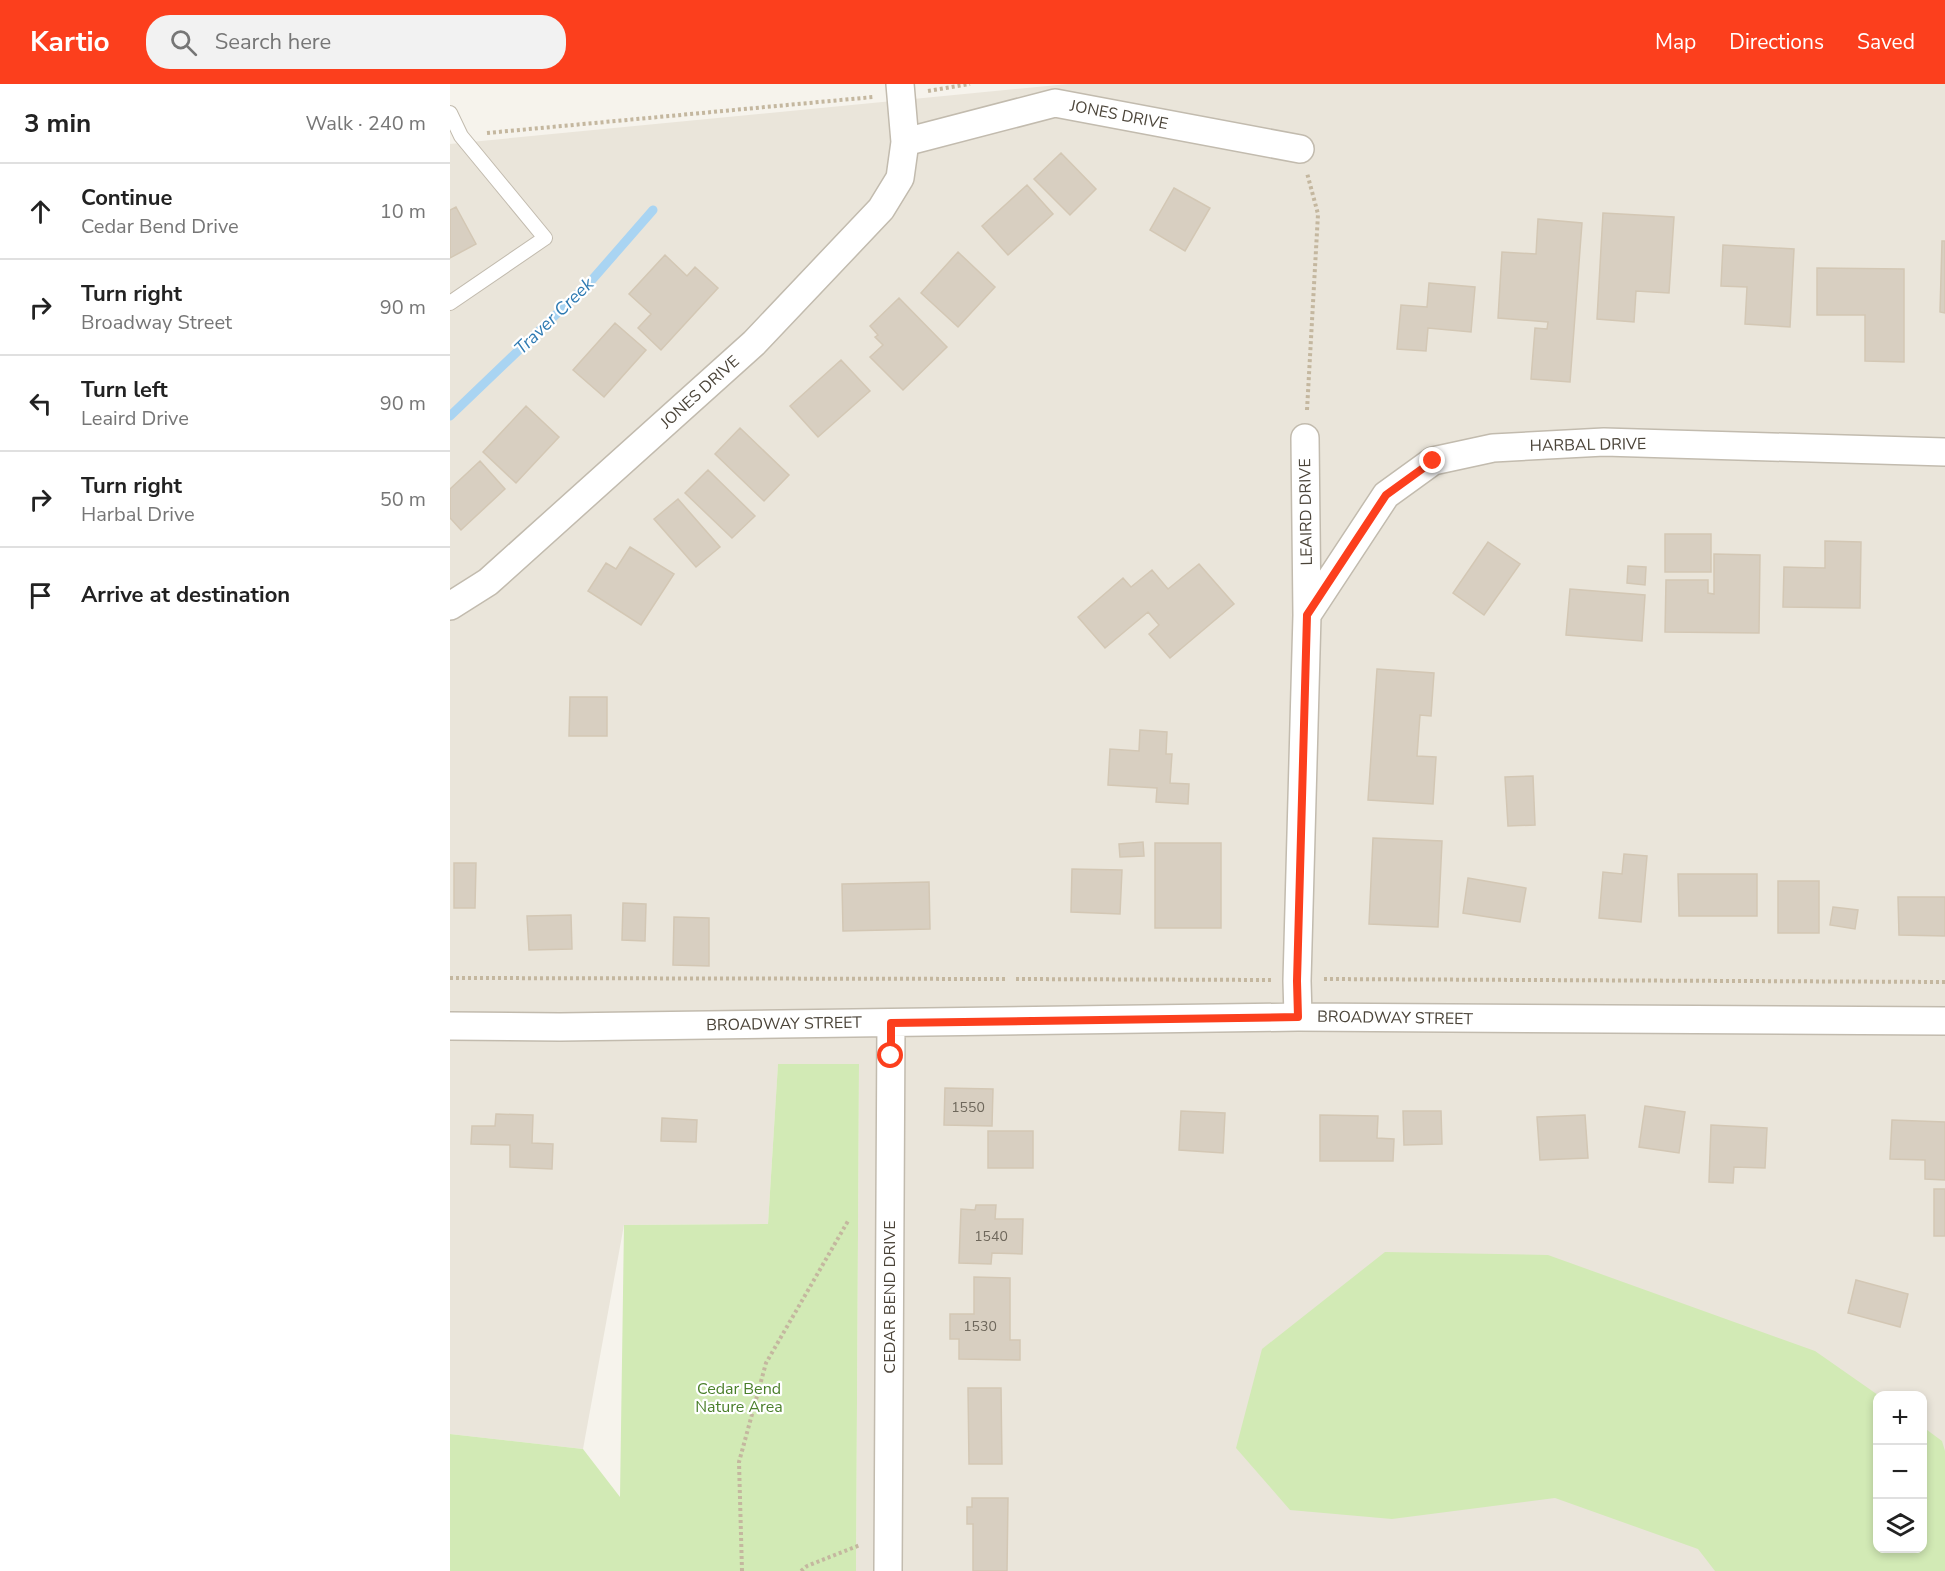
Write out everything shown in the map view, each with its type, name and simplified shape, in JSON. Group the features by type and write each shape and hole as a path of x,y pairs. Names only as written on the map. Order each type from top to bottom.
{"street":[{"name":"JONES DRIVE","path":"450,606 488,582 754,343 881,209 900,178 905,142 900,84"},
{"name":"JONES DRIVE","path":"905,142 1055,103 1300,149"},
{"name":"LEAIRD DRIVE","path":"1298,1017 1297,981 1307,615 1305,438"},
{"name":"HARBAL DRIVE","path":"1307,615 1386,495 1433,461 1493,448 1604,442 1945,452"},
{"name":"BROADWAY STREET","path":"450,1026 560,1027 1298,1017 1945,1021"},
{"name":"CEDAR BEND DRIVE","path":"888,1571 891,1023"}],"lane":[{"path":"450,113 461,136 545,238 450,303"}],"path":[{"path":"944,89 970,84"},
{"path":"461,136 858,99"},
{"path":"1300,149 1318,214 1305,438"},
{"path":"450,978 1007,979"},
{"path":"1016,979 1275,980"},
{"path":"1323,979 1945,982"},
{"path":"742,1571 739,1462 765,1364 848,1221"},
{"path":"801,1571 807,1566 867,1543 889,1542"}],"shaded area":[{"path":"1068,84 1945,84 1945,1571 856,1571 859,1065 778,1065 768,1224 624,1225 583,1449 450,1434 450,144"}],"green space":[{"name":"Cedar Bend Nature Area","path":"778,1064 859,1064 856,1571 450,1571 450,1434 583,1449 620,1497 624,1225 768,1224"},
{"path":"1385,1252 1548,1255 1815,1351 1873,1392 1873,1553 1927,1553 1927,1430 1942,1441 1945,1451 1945,1571 1715,1571 1698,1549 1555,1498 1392,1519 1290,1510 1236,1448 1262,1349"}],"building":[{"path":"1061,153 1096,189 1070,215 1034,179"},
{"path":"1027,185 1053,214 1008,255 982,226"},
{"path":"1174,188 1210,208 1185,251 1150,230"},
{"path":"456,207 476,244 450,258 450,210"},
{"path":"1603,213 1674,217 1669,293 1636,291 1634,322 1597,319"},
{"path":"1538,219 1582,223 1570,382 1531,379 1535,328 1547,329 1548,322 1498,318 1502,252 1536,254"},
{"path":"1942,241 1945,241 1945,313 1940,312"},
{"path":"1723,245 1794,249 1790,327 1745,324 1747,287 1721,286"},
{"path":"958,252 995,287 958,327 921,293"},
{"path":"665,255 687,276 695,267 718,288 661,350 638,328 651,314 629,294"},
{"path":"1817,268 1904,269 1904,362 1865,361 1865,315 1817,315"},
{"path":"1429,283 1475,287 1471,332 1428,328 1426,351 1397,349 1401,305 1427,307"},
{"path":"899,298 947,347 903,390 870,357 883,345 875,337 878,335 870,326"},
{"path":"615,323 646,350 604,397 573,370"},
{"path":"841,360 870,391 818,437 790,406"},
{"path":"526,406 559,437 516,483 483,452"},
{"path":"740,428 789,475 764,501 715,454"},
{"path":"480,461 505,489 461,530 450,518 450,489"},
{"path":"708,470 755,516 732,538 685,493"},
{"path":"678,499 720,547 696,567 654,519"},
{"path":"1665,534 1711,534 1711,572 1665,572"},
{"path":"1825,541 1861,542 1860,608 1783,607 1784,567 1825,568"},
{"path":"1488,542 1520,564 1484,615 1453,593"},
{"path":"630,547 674,574 641,625 588,591 606,563 616,569"},
{"path":"1714,554 1760,555 1759,633 1665,632 1666,580 1708,580 1708,593 1714,594"},
{"path":"1199,564 1234,604 1170,658 1149,634 1159,625 1148,612 1105,648 1078,617 1123,578 1131,587 1152,570 1168,589"},
{"path":"1628,566 1646,567 1645,585 1627,583"},
{"path":"1570,589 1645,595 1642,641 1566,635"},
{"path":"1377,669 1434,673 1431,716 1420,715 1417,756 1436,757 1433,804 1368,800"},
{"path":"570,697 607,697 607,736 569,736"},
{"path":"1140,730 1167,732 1166,754 1172,754 1170,783 1189,784 1188,804 1156,802 1157,788 1108,785 1110,749 1139,751"},
{"path":"1533,776 1535,825 1508,826 1505,777"},
{"path":"1373,838 1442,841 1438,927 1369,924"},
{"path":"1143,842 1144,856 1120,857 1119,844"},
{"path":"1155,843 1221,843 1221,928 1155,928"},
{"path":"1624,854 1647,856 1641,922 1599,918 1603,872 1622,874"},
{"path":"454,863 476,863 475,908 454,908"},
{"path":"1072,869 1122,870 1120,914 1071,912"},
{"path":"1678,874 1757,874 1757,916 1679,916"},
{"path":"1468,878 1526,888 1520,922 1463,913"},
{"path":"1778,881 1819,881 1819,933 1778,933"},
{"path":"929,882 930,929 843,931 842,884"},
{"path":"1898,897 1945,897 1945,936 1899,935"},
{"path":"623,903 646,904 645,941 622,940"},
{"path":"1833,907 1858,910 1855,929 1830,925"},
{"path":"571,915 572,949 529,950 527,916"},
{"path":"674,917 709,918 709,966 673,965"},
{"path":"945,1088 993,1089 992,1126 944,1125"},
{"path":"1645,1106 1685,1112 1679,1153 1639,1147"},
{"path":"1181,1111 1225,1113 1223,1153 1179,1150"},
{"path":"1403,1111 1441,1111 1442,1144 1404,1145"},
{"path":"496,1114 533,1115 532,1143 553,1144 552,1169 510,1167 510,1145 471,1144 472,1126 495,1126"},
{"path":"1320,1115 1378,1116 1377,1138 1394,1139 1393,1161 1320,1161"},
{"path":"1585,1115 1588,1158 1540,1160 1537,1117"},
{"path":"662,1118 697,1120 696,1142 661,1141"},
{"path":"1892,1120 1945,1122 1945,1180 1925,1179 1925,1160 1890,1159"},
{"path":"1711,1125 1767,1128 1765,1168 1734,1167 1733,1183 1709,1182"},
{"path":"988,1131 1033,1131 1033,1168 988,1168"},
{"path":"1934,1189 1945,1189 1945,1236 1934,1236"},
{"path":"976,1205 996,1205 995,1219 1023,1219 1022,1254 992,1253 991,1264 959,1263 961,1209 975,1210"},
{"path":"974,1277 1010,1278 1010,1340 1020,1340 1020,1360 959,1359 959,1339 950,1339 950,1314 974,1314"},
{"path":"1856,1280 1908,1294 1900,1327 1848,1313"},
{"path":"968,1388 1001,1388 1002,1464 969,1464"},
{"path":"972,1498 1008,1498 1007,1571 973,1571 973,1524 967,1524 967,1507 972,1507"}],"waterway":[{"name":"Traver Creek","path":"450,416 591,281 653,210"}],"route":[{"path":"891,1056 891,1023 1298,1017 1297,981 1307,615 1386,495 1433,461"}]}
